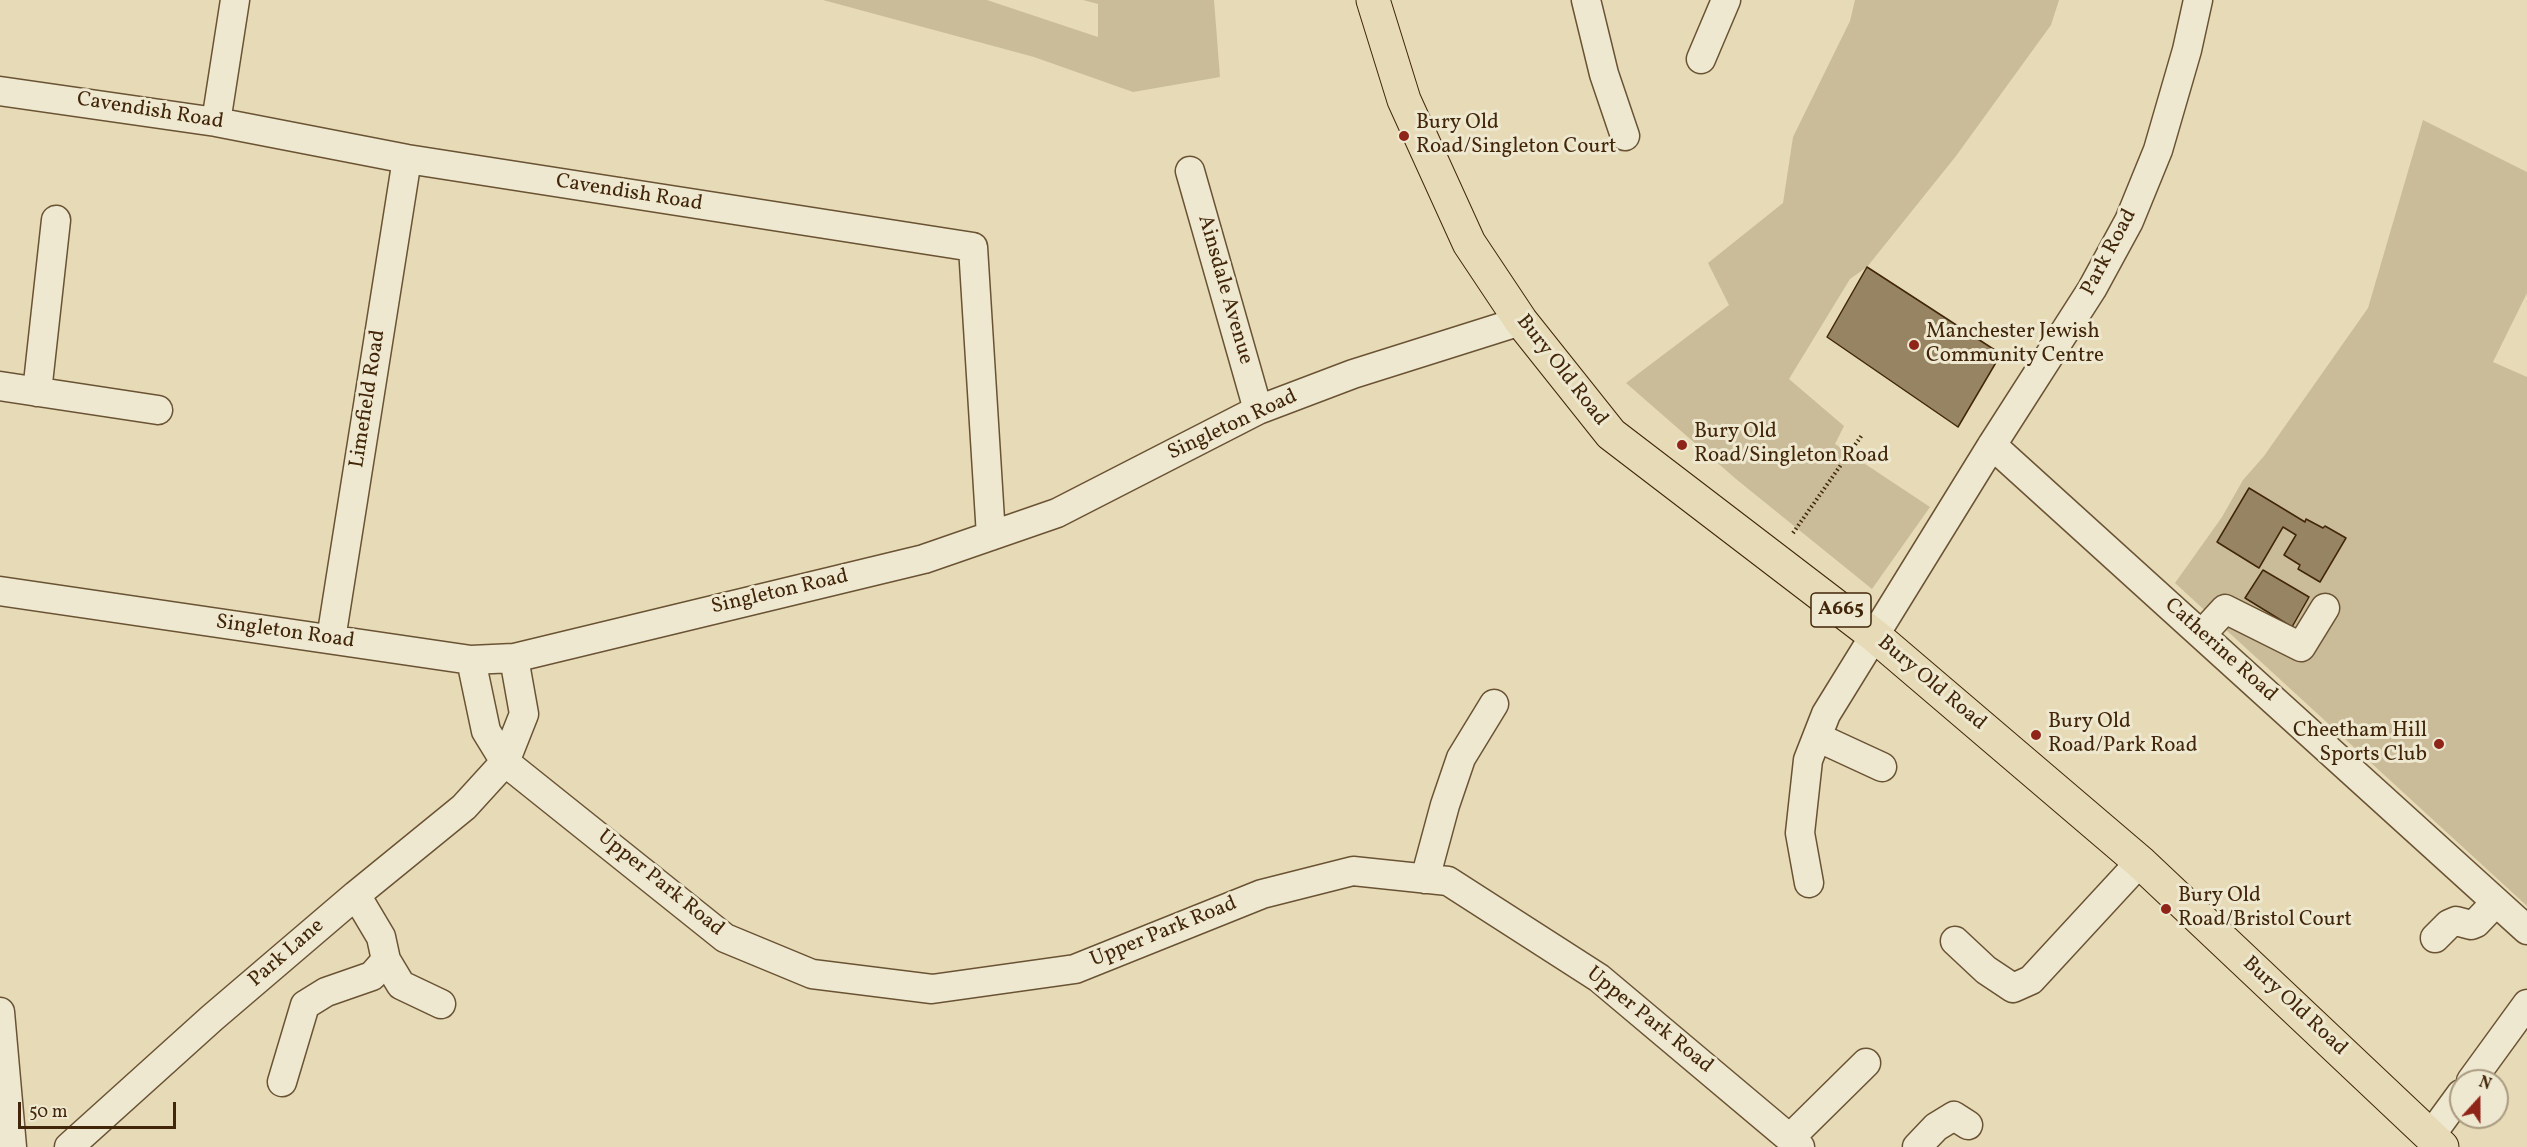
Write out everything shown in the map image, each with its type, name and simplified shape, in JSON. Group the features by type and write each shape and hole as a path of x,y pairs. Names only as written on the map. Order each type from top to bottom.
{"main road":[{"name":"Bury Old Road","path":"1373,0 1404,100 1469,243 1521,321 1611,434 1875,636 2140,862 2437,1141"}],"street":[{"path":"216,122 235,0"},
{"path":"1586,0 1604,74 1625,136"},
{"path":"1701,59 1726,0"},
{"name":"Park Road","path":"1809,883 1800,833 1808,760 1826,714 1992,445 2092,289 2129,220 2158,150 2187,50 2198,0"},
{"name":"Cavendish Road","path":"0,91 216,122 407,159 974,248 991,536"},
{"name":"Limefield Road","path":"331,639 407,159"},
{"name":"Ainsdale Avenue","path":"1190,171 1258,410"},
{"path":"37,392 56,220"},
{"name":"Singleton Road","path":"0,591 471,660 514,658 924,559 1057,513 1258,410 1353,374 1521,321"},
{"path":"0,386 158,410"},
{"name":"Catherine Road","path":"1992,445 2527,930"},
{"path":"2202,634 2225,609 2301,647 2325,608"},
{"path":"506,762 524,714 514,658"},
{"name":"Upper Park Road","path":"471,660 486,731 506,762 725,938 812,974 932,989 1075,969 1263,894 1353,871 1448,881 1599,978 1795,1142"},
{"path":"1425,879 1445,805 1461,758 1494,704"},
{"path":"1817,737 1882,767"},
{"name":"Park Lane","path":"69,1147 212,1018 356,895 464,807 506,762"},
{"path":"1955,941 1986,970 2013,988 2031,980 2140,862"},
{"path":"356,895 381,937 386,960 401,985 441,1004"},
{"path":"2435,938 2449,924 2456,921 2471,925 2476,923 2496,902"},
{"path":"282,1082 305,1005 326,992 372,976 386,960"},
{"path":"2479,1069 2527,1004"},
{"path":"0,1012 12,1147"},
{"path":"1795,1142 1866,1063"},
{"path":"1917,1147 1936,1127 1954,1116 1968,1125"},
{"path":"2437,1141 2449,1118"}],"path":[{"path":"1793,533 1862,435"}],"shaded area":[{"path":"823,0 987,0 1098,37 1098,4 1083,0 1214,0 1220,77 1133,92 1034,57"},
{"path":"1855,0 2059,0 2051,25 1956,156 1867,267 1850,279 1789,379 1844,426 1835,444 1930,507 1872,589 1736,479 1626,383 1729,305 1708,263 1783,203 1793,137 1850,21"},
{"name":"Cheetham Hill Sports Club","path":"2423,120 2527,172 2527,293 2493,362 2527,377 2527,906 2175,583 2222,517 2243,480 2264,456 2368,308"}],"building":[{"name":"Manchester Jewish Community Centre","path":"1867,267 2001,354 1958,427 1827,337"},
{"path":"2249,488 2305,522 2306,519 2323,528 2325,526 2346,538 2320,582 2298,569 2300,565 2284,555 2296,535 2283,527 2259,568 2217,542"},
{"path":"2263,570 2309,597 2292,627 2245,598"}],"place":[{"name":"Bury Old Road/Singleton Court","path":"1404,136"},
{"name":"Manchester Jewish Community Centre","path":"1914,345"},
{"name":"Bury Old Road/Singleton Road","path":"1682,445"},
{"name":"Bury Old Road/Park Road","path":"2036,735"},
{"name":"Cheetham Hill Sports Club","path":"2439,744"},
{"name":"Bury Old Road/Bristol Court","path":"2166,909"}]}
